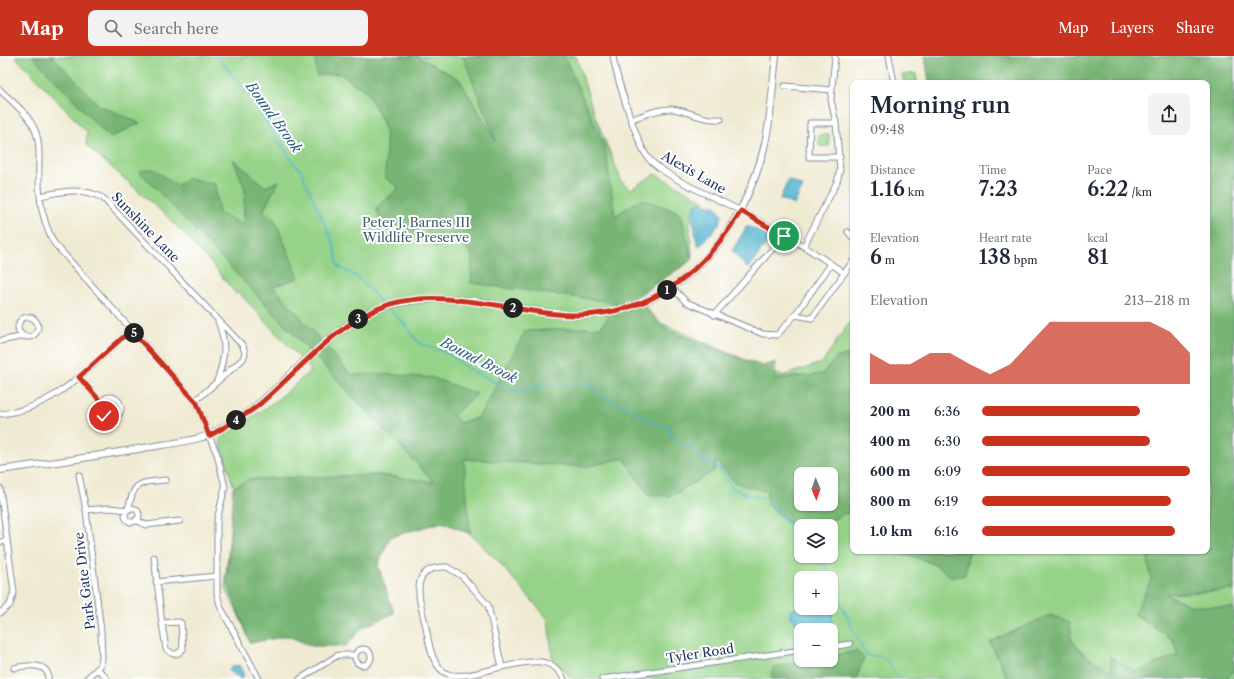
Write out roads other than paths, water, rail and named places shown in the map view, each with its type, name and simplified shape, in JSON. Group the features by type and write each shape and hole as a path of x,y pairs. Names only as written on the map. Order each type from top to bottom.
{"street":[{"name":"Alexis Lane","path":"613,56 617,76 641,147 650,159 661,168 686,183 741,211 804,246 844,273"},
{"path":"0,470 77,460 209,436 260,404 335,336 361,317 392,304 436,298 578,316 632,307 646,302 672,287 714,251 741,211 756,174 766,143 776,56"},
{"path":"804,246 837,182 840,157 836,123 831,100 835,56"},
{"path":"890,56 894,80"},
{"path":"785,86 832,90"},
{"path":"0,90 29,118 34,127 38,150 40,196 47,230 54,242 195,400 217,454 225,487 217,520 217,594 221,608 259,679"},
{"path":"632,119 655,112 672,109 705,119 721,119"},
{"path":"836,123 810,123 809,157 840,157"},
{"name":"Sunshine Lane","path":"40,196 79,190 92,192 103,198 243,346 245,353 243,359 195,400"},
{"path":"714,315 784,236"},
{"path":"672,287 686,302 714,315 763,334 777,335 796,315 831,264"},
{"path":"796,315 812,318 850,265"},
{"path":"0,341 24,336 33,336 38,331 38,324 32,317 23,318 19,323 19,331 24,336"},
{"name":"Sunshine Lane","path":"217,318 224,337 225,349 217,381"},
{"path":"0,414 19,412 39,405 50,399 79,377 131,330"},
{"path":"79,377 101,402 100,411 104,416 111,418 119,414 120,404 116,399 110,397 101,402"},
{"name":"Park Gate Drive","path":"79,475 86,510 101,631 102,659 97,670"},
{"path":"166,480 141,483 137,485 133,490 128,510 125,514 127,520 130,522 136,520 146,525 180,521"},
{"path":"0,488 14,597 10,605 0,612"},
{"path":"86,510 109,508 132,509 136,510 138,514 136,520"},
{"path":"0,542 7,541"},
{"path":"154,557 156,582 162,623 166,649 169,653 177,654 183,649 181,623 162,623"},
{"path":"502,667 490,611 482,597 462,576 453,569 447,567 434,568 424,574 418,586 418,592 433,658 440,669 450,675 463,676 537,661 546,662 558,669 564,679"},
{"path":"156,582 216,576"},
{"path":"838,646 850,644"},
{"name":"Tyler Road","path":"602,679 794,651"},
{"path":"300,679 338,655 354,655"},
{"path":"14,668 40,666 46,670 49,675 48,679"},
{"path":"86,679 97,670 107,679"}],"water":[{"path":"788,180 803,186 794,205 780,199"},
{"path":"700,202 717,207 722,215 720,223 700,246 697,244 692,213 696,203"},
{"path":"747,226 769,235 770,237 748,269 732,251"},
{"path":"794,609 794,615 832,615 832,623 794,623 790,610"},
{"path":"239,665 244,675 241,679 228,670 233,666"}],"waterway":[{"name":"Bound Brook","path":"217,56 250,97 294,164 300,169 334,245 338,266 357,277 384,305"},
{"name":"Bound Brook","path":"387,308 402,321 420,344 448,353 467,368 511,390 519,391 544,384 585,383 595,389 597,393 603,397 635,411 653,423 670,427 670,435 684,446 694,448 701,460 720,469 731,487 747,495 760,497 772,503 794,530"},
{"name":"Bound Brook","path":"824,563 836,583 840,602 863,650 869,656 886,658 890,667 901,679"}],"park label":[{"name":"Peter J. Barnes III Wildlife Preserve","path":"416,230"}]}
